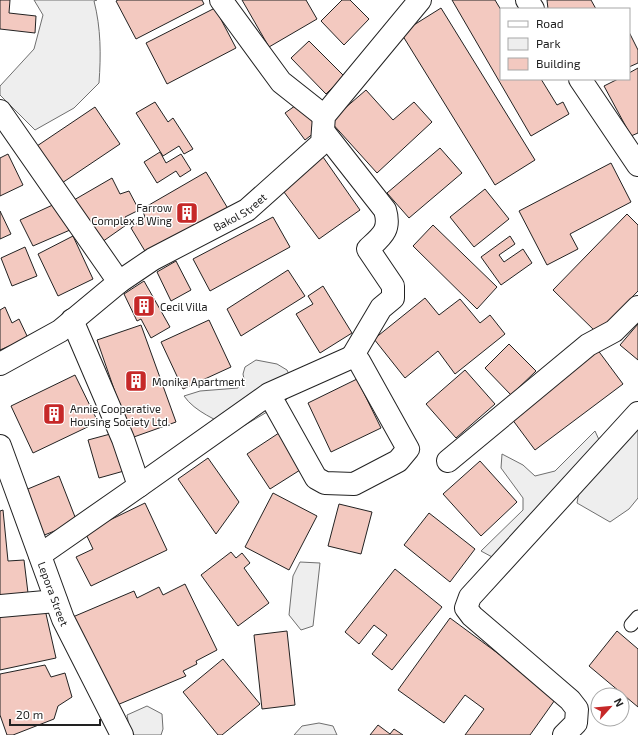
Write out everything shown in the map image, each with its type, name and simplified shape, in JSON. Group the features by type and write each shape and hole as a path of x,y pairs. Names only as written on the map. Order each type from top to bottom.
{"street":[{"path":"40,555 269,394 352,357 382,308 394,298 392,286 368,248 384,234 388,220 385,210 324,123 281,82 221,0"},
{"name":"Bakol Street","path":"0,364 60,331 119,282 152,260 247,210 322,143 324,123 420,0"},
{"path":"581,80 638,165"},
{"path":"0,111 119,282"},
{"path":"448,461 588,345 614,331 638,307"},
{"path":"72,320 123,439 139,486"},
{"path":"269,394 316,478 325,483 354,484 398,461 408,449 360,361 352,357"},
{"path":"564,735 576,723 576,709 570,700 472,616 466,608 470,597 638,413"},
{"name":"Lepora Street","path":"0,446 63,619 122,735"},
{"path":"0,606 56,601"}],"green space":[{"path":"34,0 97,0 94,1 98,21 100,52 99,83 74,108 35,130 0,95 0,86 34,49 43,15"},
{"path":"256,360 277,364 287,370 293,383 288,398 284,402 245,425 233,429 194,407 184,396 200,391 238,388 244,379 243,374 245,367"},
{"path":"638,427 638,498 629,509 610,522 577,503 579,492"},
{"path":"595,431 600,442 494,558 481,551 523,510 523,498 501,468 502,454 523,465 535,476 555,471"},
{"path":"300,562 320,563 313,626 301,630 289,615 293,576"},
{"path":"147,706 162,714 163,729 161,735 134,735 129,726 127,715"},
{"path":"319,723 333,726 337,735 294,735 302,726"}],"building":[{"path":"0,0 10,0 9,13 36,16 35,33 0,29"},
{"path":"202,0 204,4 136,39 116,1"},
{"path":"242,0 306,0 317,19 269,47"},
{"path":"342,0 350,0 369,19 344,45 321,21"},
{"path":"452,0 495,0 500,8 500,80 542,80 557,105 563,102 569,114 531,136"},
{"path":"547,0 591,0 595,8 548,8"},
{"path":"215,8 236,48 167,84 146,43"},
{"path":"441,8 535,160 495,185 401,33"},
{"path":"630,34 638,50 638,63 630,67"},
{"path":"309,41 344,76 326,94 291,58"},
{"path":"638,68 638,133 631,136 604,86 616,80 630,80 630,72"},
{"path":"366,90 393,120 414,102 432,122 377,173 330,121"},
{"path":"155,102 168,122 173,118 193,149 184,154 179,146 163,156 136,113"},
{"path":"299,103 319,129 305,140 285,113"},
{"path":"95,107 120,144 59,185 34,148"},
{"path":"440,148 462,173 409,218 387,193"},
{"path":"160,152 166,163 181,154 191,170 180,177 176,171 157,183 144,162"},
{"path":"8,154 23,185 0,196 0,158"},
{"path":"323,157 360,210 319,239 281,188"},
{"path":"611,163 631,202 570,234 578,249 547,265 519,211"},
{"name":"Farrow Complex B Wing","path":"206,172 233,217 151,261 131,228 145,217 142,209"},
{"path":"112,178 120,194 129,191 139,210 125,217 129,223 102,242 74,200"},
{"path":"485,189 509,219 474,247 450,217"},
{"path":"57,203 70,230 33,246 20,220"},
{"path":"0,211 11,234 0,239"},
{"path":"627,214 638,225 638,291 597,333 553,290"},
{"path":"273,217 290,247 210,291 193,259"},
{"path":"433,225 497,287 477,309 413,246"},
{"path":"73,236 93,279 58,296 38,254"},
{"path":"510,236 515,244 499,255 504,262 523,249 532,263 501,285 481,257"},
{"path":"25,247 37,276 12,286 1,258"},
{"path":"176,261 191,290 171,301 157,272"},
{"path":"288,270 305,296 241,336 227,309"},
{"name":"Cecil Villa","path":"144,281 170,327 151,338 141,319 137,321 124,294"},
{"path":"323,286 352,333 320,353 296,314 313,304 308,296"},
{"path":"425,298 439,315 460,299 480,323 490,315 505,334 455,374 438,351 405,378 374,339"},
{"path":"5,307 12,323 19,319 28,338 0,350 0,310"},
{"path":"209,320 231,367 183,389 161,342"},
{"path":"638,324 638,360 620,345"},
{"name":"Monika Apartment","path":"141,325 176,422 131,438 97,340"},
{"path":"509,344 536,371 511,395 485,368"},
{"path":"597,349 623,384 535,450 509,415"},
{"path":"465,370 495,404 456,438 426,404"},
{"name":"Annie Cooperative Housing Society Ltd.","path":"75,375 98,422 33,453 11,406"},
{"path":"357,379 381,428 331,452 308,403"},
{"path":"285,429 308,465 270,489 247,454"},
{"path":"114,433 124,471 99,478 88,440"},
{"path":"208,458 239,502 216,534 178,479"},
{"path":"480,461 517,502 481,536 443,494"},
{"path":"59,476 77,522 42,536 23,491"},
{"path":"273,493 317,516 289,570 245,547"},
{"path":"145,503 167,550 91,586 76,557 93,549 85,532"},
{"path":"339,504 372,512 361,554 328,546"},
{"path":"3,510 8,561 24,560 28,593 0,597 0,511"},
{"path":"429,513 475,549 450,582 404,545"},
{"path":"231,552 236,558 242,553 250,563 244,568 269,603 238,626 201,575"},
{"path":"395,569 442,607 392,670 372,654 387,635 374,625 359,644 345,632"},
{"path":"185,584 217,650 196,661 197,664 183,671 186,676 110,708 68,619 134,591 137,598 159,587 163,595"},
{"path":"44,605 56,658 0,670 0,615"},
{"path":"450,618 557,697 530,735 465,735 484,709 465,695 444,723 398,690"},
{"path":"287,631 295,705 262,709 254,635"},
{"path":"617,631 638,649 638,707 630,700 630,687 614,687 589,666"},
{"path":"223,659 260,704 222,735 218,735 183,692"},
{"path":"45,665 51,677 65,673 72,697 58,706 54,719 13,735 7,735 0,715 0,674"},
{"path":"378,725 390,734 394,729 403,735 370,735"}],"place":[{"name":"Farrow Complex B Wing","path":"187,213"},
{"name":"Cecil Villa","path":"144,306"},
{"name":"Monika Apartment","path":"136,381"},
{"name":"Annie Cooperative Housing Society Ltd.","path":"54,414"}]}
